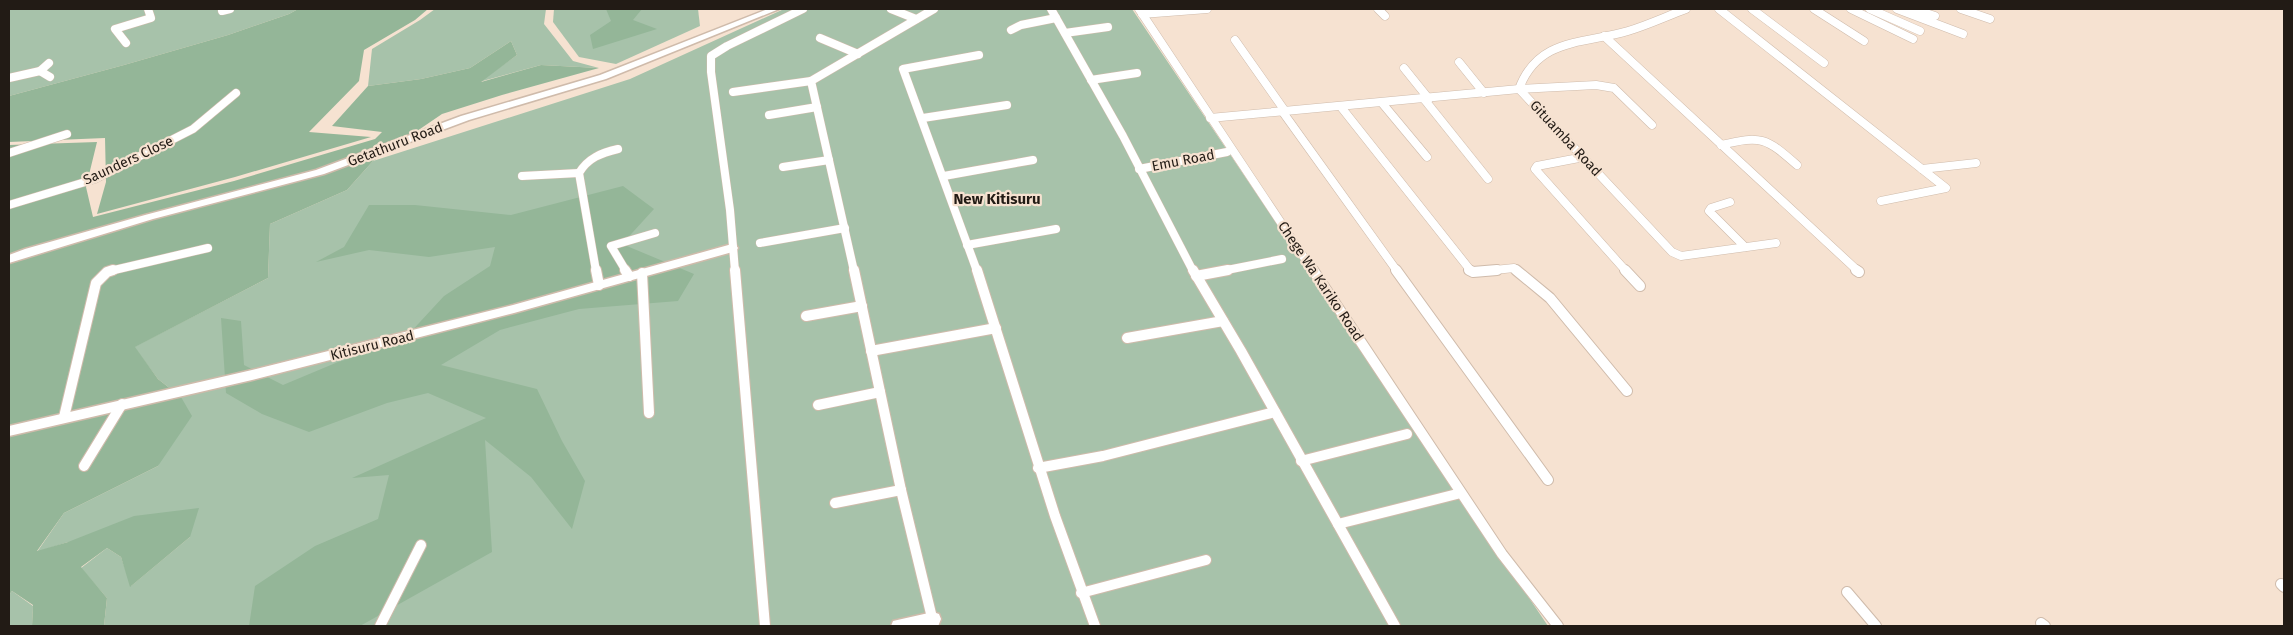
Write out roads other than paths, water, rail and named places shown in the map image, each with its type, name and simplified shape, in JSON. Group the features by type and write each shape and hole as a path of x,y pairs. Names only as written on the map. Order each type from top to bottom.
{"main road":[{"name":"Getathuru Road","path":"9,259 149,217 320,172 465,118 603,77 774,9"},
{"name":"Kitisuru Road","path":"9,431 323,358 514,309 732,248"},
{"path":"899,626 934,622"}],"street":[{"path":"126,43 115,29 151,18 148,9"},
{"path":"222,11 230,9"},
{"path":"765,626 730,210 711,72 711,56 727,46 802,9"},
{"path":"891,9 916,19"},
{"path":"733,92 812,81 934,9"},
{"path":"1051,9 1196,276 1395,626"},
{"path":"1140,11 1207,9"},
{"path":"1378,9 1385,16"},
{"name":"Gituamba Road","path":"1683,9 1628,31 1561,45 1552,50 1522,79 1519,89 1672,252 1681,256 1776,243"},
{"path":"1719,9 1946,189 1881,201"},
{"path":"1752,9 1824,62"},
{"path":"1814,9 1864,41"},
{"path":"1851,9 1913,40"},
{"path":"1870,9 1920,31"},
{"path":"1897,9 1963,34"},
{"path":"1914,9 1935,16"},
{"path":"1961,9 1990,19"},
{"name":"Chege Wa Kariko Road","path":"1140,11 1210,118 1306,257 1502,554 1558,626"},
{"path":"1011,30 1021,24 1056,18"},
{"path":"1065,33 1108,27"},
{"path":"1604,36 1859,272"},
{"path":"820,38 858,54"},
{"path":"1235,40 1548,480"},
{"path":"979,55 903,69 944,176 996,328 1038,468 1095,626"},
{"path":"1459,62 1484,93"},
{"path":"9,78 40,71 49,63"},
{"path":"1404,68 1488,178"},
{"path":"40,71 50,77"},
{"path":"1091,80 1137,73"},
{"path":"812,81 901,490 934,622"},
{"path":"1210,118 1519,89 1596,84 1614,88 1652,125"},
{"name":"Saunders Close","path":"9,205 95,179 193,129 236,93"},
{"path":"1382,103 1427,157"},
{"path":"923,118 1007,104"},
{"path":"769,115 817,107"},
{"path":"1341,107 1470,270 1474,272 1508,268 1518,270 1536,288 1550,298 1627,391"},
{"path":"9,153 67,134"},
{"path":"1721,145 1757,138 1769,142 1797,165"},
{"path":"599,285 580,173 584,162 596,154 618,149"},
{"name":"Emu Road","path":"1139,169 1227,152"},
{"path":"1584,157 1537,166 1535,169 1640,286"},
{"path":"783,168 829,160"},
{"path":"944,176 1034,160"},
{"path":"1922,170 1976,163"},
{"path":"522,176 580,173"},
{"path":"1730,202 1711,208 1709,211 1745,247"},
{"path":"760,243 845,228"},
{"path":"967,245 1056,229"},
{"path":"649,414 635,274 611,246 655,233"},
{"path":"64,417 96,283 100,277 115,269 208,248"},
{"path":"1196,276 1282,259"},
{"path":"806,316 862,306"},
{"path":"1127,338 1223,321"},
{"path":"871,351 996,328"},
{"path":"818,405 880,392"},
{"path":"84,466 122,404"},
{"path":"1038,468 1102,456 1275,412"},
{"path":"1301,460 1407,434"},
{"path":"835,503 901,490"},
{"path":"1338,524 1457,494"},
{"path":"380,626 421,545"},
{"path":"1082,593 1206,560"},
{"path":"1847,592 1876,626"}],"district":[{"name":"New Kitisuru","path":"997,199"}]}
